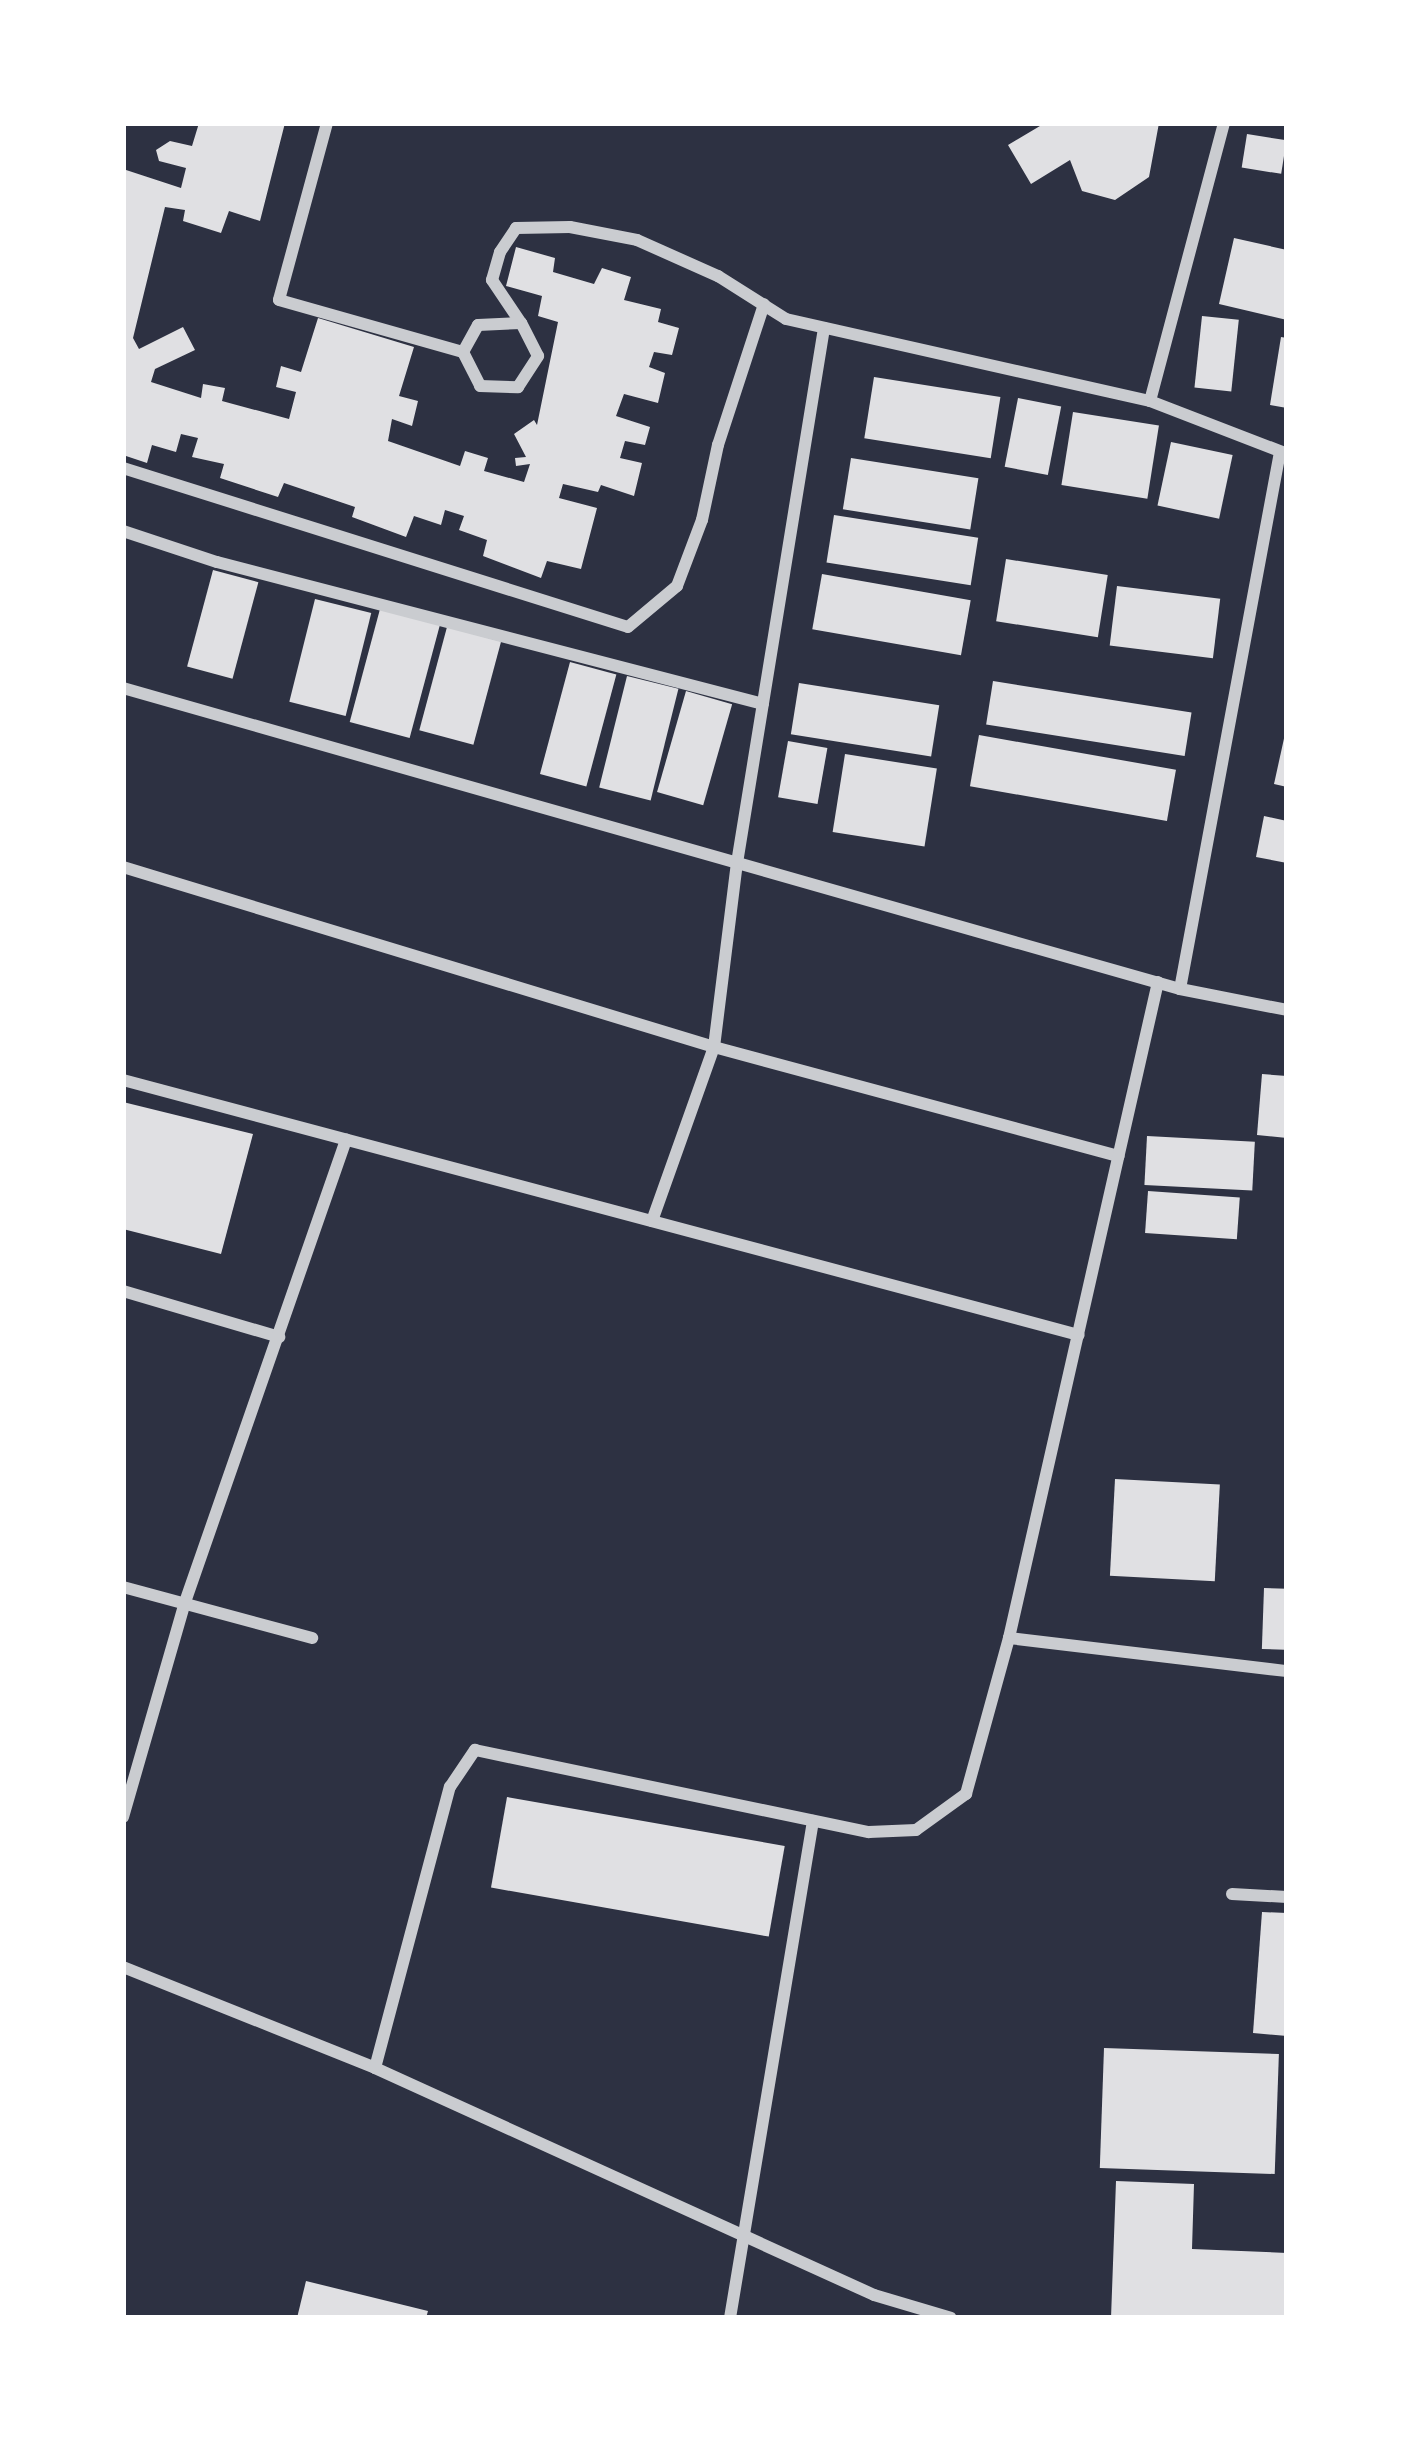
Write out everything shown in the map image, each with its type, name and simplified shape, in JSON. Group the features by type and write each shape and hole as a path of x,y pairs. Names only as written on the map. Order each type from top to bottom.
{"street":[{"path":"327,123 279,299 463,352 480,386 518,387 538,356 492,280 500,252 517,228 570,227 637,240 718,276 786,319 1150,401 1283,453 1180,989"},
{"path":"1150,401 1223,123"},
{"path":"123,468 628,627 676,586 702,520 718,445 764,304"},
{"path":"463,352 478,325 521,322"},
{"path":"652,1221 714,1047 736,863 824,328"},
{"path":"123,532 217,562 763,704"},
{"path":"123,688 1180,989 1287,1010"},
{"path":"123,867 714,1047 1119,1156"},
{"path":"375,2068 450,1787 475,1750 868,1832 916,1830 966,1794 1009,1638 1158,982"},
{"path":"123,1079 1079,1335"},
{"path":"123,1817 184,1604 346,1139"},
{"path":"123,1292 279,1337"},
{"path":"123,1587 312,1639"},
{"path":"1009,1638 1287,1671"},
{"path":"730,2318 813,1821"},
{"path":"1232,1894 1287,1898"},
{"path":"123,1966 375,2068 874,2295 951,2318"}],"building":[{"path":"199,123 285,123 260,221 229,211 221,233 183,221 185,210 165,207 133,338 139,349 183,327 195,350 155,369 151,382 201,398 203,384 225,388 222,401 289,419 296,392 276,387 281,366 301,372 318,318 414,347 399,396 418,401 412,426 392,419 388,441 460,466 465,451 488,458 484,471 524,482 530,464 516,466 515,458 526,457 514,434 534,420 537,425 558,322 538,316 542,296 506,286 516,247 555,258 553,272 594,284 602,268 631,277 624,300 661,309 658,322 679,328 672,355 654,352 649,367 665,373 658,403 624,394 616,416 650,427 645,445 625,441 620,458 642,463 634,496 601,485 598,492 563,484 559,498 597,508 581,569 547,561 541,578 483,556 487,540 459,530 464,516 445,510 441,525 414,516 406,537 352,517 355,507 284,483 278,497 220,478 224,464 192,457 198,438 181,434 176,452 152,445 147,463 123,455 123,169 181,188 186,168 159,161 156,150 170,141 192,146"},
{"path":"1045,123 1159,123 1149,177 1115,200 1082,191 1070,160 1031,184 1008,145"},
{"path":"1247,134 1287,140 1281,174 1242,168"},
{"path":"1234,238 1287,250 1287,320 1219,304"},
{"path":"1202,316 1239,320 1231,391 1194,388"},
{"path":"1281,337 1287,338 1287,408 1270,405"},
{"path":"874,377 1000,397 991,458 864,438"},
{"path":"1018,398 1061,406 1048,475 1005,467"},
{"path":"1073,412 1159,426 1147,499 1061,485"},
{"path":"1171,442 1233,455 1219,519 1157,506"},
{"path":"851,458 978,478 970,530 843,509"},
{"path":"834,515 978,538 971,585 826,562"},
{"path":"1006,559 1108,575 1098,637 996,621"},
{"path":"213,570 258,582 233,679 187,667"},
{"path":"822,574 971,600 961,655 812,629"},
{"path":"1117,586 1220,599 1213,658 1110,646"},
{"path":"315,599 371,613 346,716 289,702"},
{"path":"380,609 440,625 410,738 350,722"},
{"path":"447,627 501,641 473,745 419,730"},
{"path":"570,662 616,674 586,786 540,774"},
{"path":"627,676 678,689 651,800 599,788"},
{"path":"993,681 1192,712 1185,756 986,724"},
{"path":"799,683 939,705 931,757 791,734"},
{"path":"686,691 732,704 703,805 657,792"},
{"path":"1287,734 1287,787 1274,784"},
{"path":"979,735 1176,770 1167,821 970,786"},
{"path":"788,741 827,748 817,804 778,797"},
{"path":"845,754 937,769 924,847 833,832"},
{"path":"1264,816 1287,821 1287,863 1256,857"},
{"path":"1262,1074 1287,1076 1287,1138 1257,1135"},
{"path":"123,1102 253,1134 221,1254 123,1229"},
{"path":"1147,1136 1255,1142 1252,1191 1144,1185"},
{"path":"1148,1191 1240,1197 1237,1239 1145,1233"},
{"path":"1115,1479 1220,1484 1215,1581 1110,1576"},
{"path":"1264,1588 1287,1589 1285,1650 1262,1649"},
{"path":"507,1797 785,1846 769,1937 491,1888"},
{"path":"1262,1912 1287,1913 1287,2036 1253,2033"},
{"path":"1104,2048 1279,2054 1275,2174 1100,2168"},
{"path":"1116,2181 1194,2184 1192,2249 1287,2253 1287,2318 1111,2318"},
{"path":"306,2281 428,2311 426,2318 297,2318"}]}
